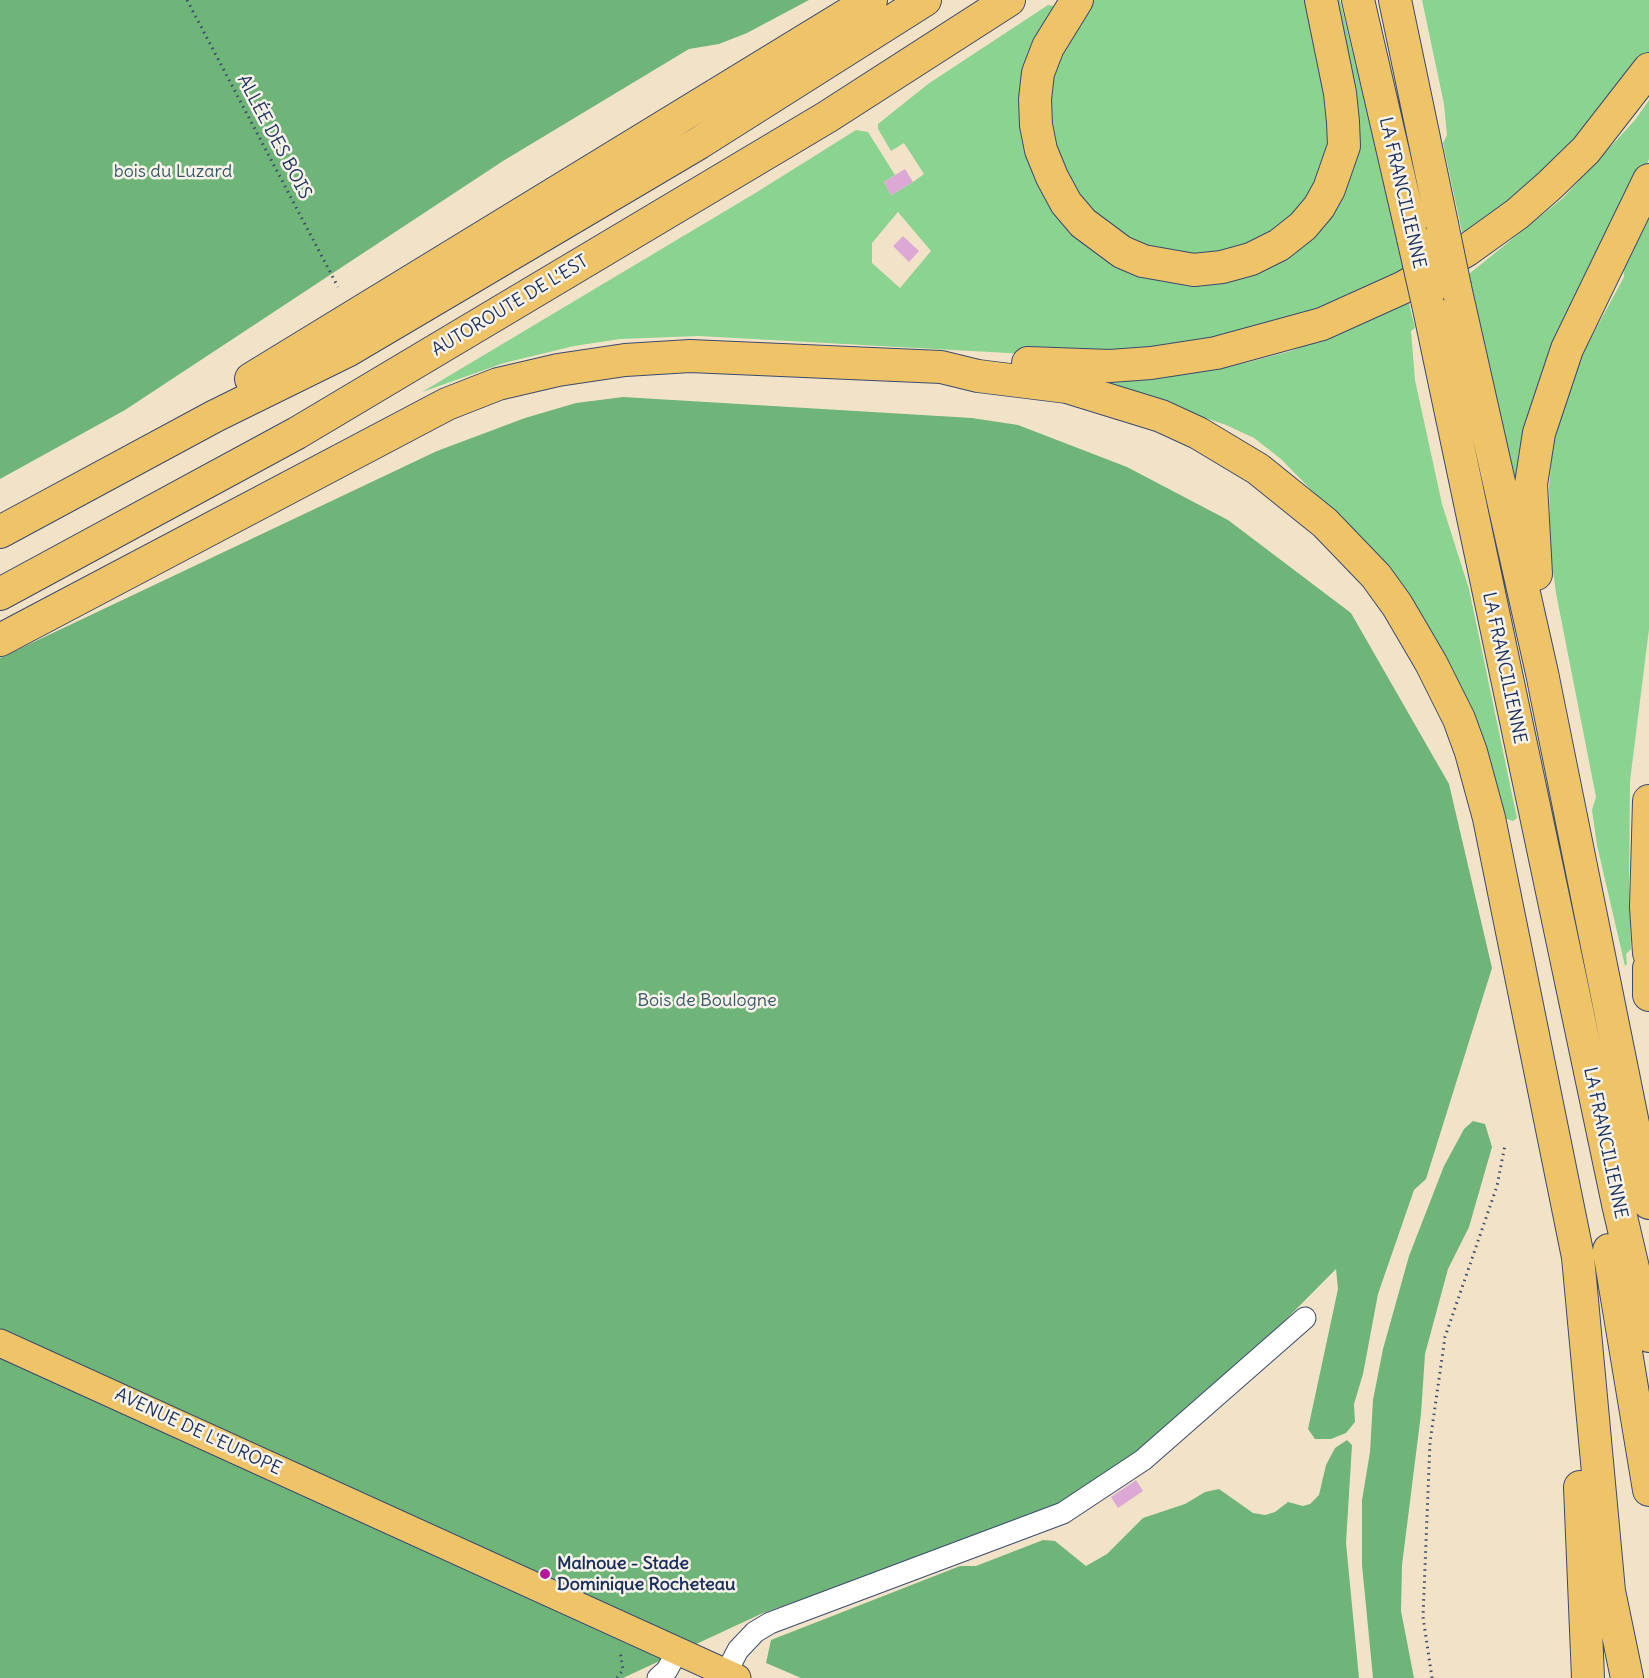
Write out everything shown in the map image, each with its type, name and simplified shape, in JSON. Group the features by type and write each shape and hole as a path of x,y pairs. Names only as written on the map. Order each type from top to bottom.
{"highway":[{"path":"693,110 717,80 836,0"},
{"path":"215,416 256,374 871,0"},
{"path":"0,532 215,416 347,351 699,143 925,0"},
{"name":"AUTOROUTE DE L’EST","path":"0,594 297,433 827,117 1009,0"},
{"path":"1077,0 1052,39 1038,73 1035,99 1036,124 1041,150 1052,177 1066,203 1083,224 1122,252 1143,261 1194,270 1222,267 1251,259 1279,245 1303,226 1319,207 1329,189 1344,146 1344,122 1341,93 1321,0"},
{"name":"LA FRANCILIENNE","path":"1358,0 1428,304 1603,1134 1649,1336"},
{"path":"1395,0 1455,286 1542,673"},
{"path":"941,368 976,360 1110,366 1181,360 1261,343 1354,311 1436,269 1517,214 1586,150 1649,69"},
{"path":"1542,673 1545,629 1535,566 1530,511 1531,484 1539,433 1567,349 1649,180"},
{"path":"0,640 384,435 447,404 498,384 558,370 625,360 690,356 941,368 978,376 1067,387 1161,416 1198,433 1258,469 1325,523 1364,562 1397,605 1431,663 1459,719 1489,818 1578,1257 1610,1591 1627,1678"},
{"name":"LA FRANCILIENNE","path":"1542,673 1649,1203"},
{"path":"1649,801 1646,907 1649,953"},
{"path":"1649,968 1649,995"},
{"path":"1603,1134 1596,1180 1649,1490"},
{"path":"1588,1678 1576,1400 1590,1366"}],"main road":[{"name":"AVENUE DE L'EUROPE","path":"0,1343 731,1676"}],"street":[{"path":"731,1676 738,1650 755,1632 770,1623 1063,1513 1143,1460 1305,1318"},
{"path":"658,1678 667,1670 678,1650"}],"path":[{"name":"ALLÉE DES BOIS","path":"187,0 338,287"},
{"path":"1432,1678 1424,1617 1430,1442 1445,1337 1497,1186 1505,1145"}],"green space":[{"name":"bois du Luzard","path":"0,0 809,0 747,33 719,44 689,49 503,161 125,410 0,479"},
{"path":"1092,0 1308,0 1324,76 1331,136 1325,169 1300,209 1268,238 1209,257 1137,246 1078,201 1050,142 1050,80 1071,29"},
{"path":"1332,0 1340,0 1405,269 1346,303 1224,341 1063,356 698,336 620,339 574,346 504,363 422,392 757,192 856,130 868,132 895,175 884,182 891,195 913,182 924,174 904,143 891,151 878,129 878,124 928,84 1048,5 1055,6 1033,163 1174,279 1334,208","holes":["898,212 931,251 900,288 872,263 872,243"]},
{"path":"1422,0 1649,0 1649,55 1574,150 1463,237 1443,143 1447,135 1444,104"},
{"path":"1649,100 1649,159 1517,488 1469,274 1563,198 1635,120"},
{"path":"1649,212 1649,629 1630,781 1631,949 1626,954 1627,964 1625,966 1597,845 1592,810 1596,797 1556,593 1551,556 1549,485 1554,437 1572,373 1624,277 1623,266"},
{"path":"1408,299 1415,328 1411,331 1415,380 1442,504 1469,589 1517,818 1513,821 1504,818 1328,507 1281,459 1254,438 1226,425 1112,386 1113,378 1180,375 1245,363 1291,351 1352,328"},
{"name":"Bois de Boulogne","path":"623,397 972,418 1018,425 1127,467 1228,520 1351,613 1449,784 1492,968 1426,1179 1414,1190 1378,1294 1363,1374 1354,1404 1355,1422 1346,1433 1331,1439 1315,1439 1308,1429 1338,1289 1336,1269 1202,1404 1081,1501 763,1613 623,1678 0,1678 0,658 437,451 525,418 576,403"},
{"path":"1473,1121 1485,1124 1492,1147 1469,1227 1448,1269 1425,1354 1421,1414 1402,1565 1401,1611 1414,1678 1373,1678 1362,1565 1362,1500 1370,1452 1373,1400 1383,1349 1409,1256 1444,1166 1464,1129"},
{"path":"1347,1440 1352,1445 1346,1543 1359,1678 801,1678 766,1663 771,1640 960,1566 976,1566 1043,1540 1055,1541 1086,1566 1107,1554 1143,1518 1185,1504 1205,1492 1219,1489 1253,1513 1265,1515 1275,1512 1288,1502 1303,1506 1310,1504 1319,1495 1326,1465 1335,1448"}],"building":[{"path":"905,169 913,182 891,195 884,182"},
{"path":"903,236 919,251 909,262 893,246"},
{"path":"1136,1480 1143,1491 1118,1508 1111,1497"}],"place":[{"name":"Malnoue - Stade Dominique Rocheteau","path":"545,1574"}]}
